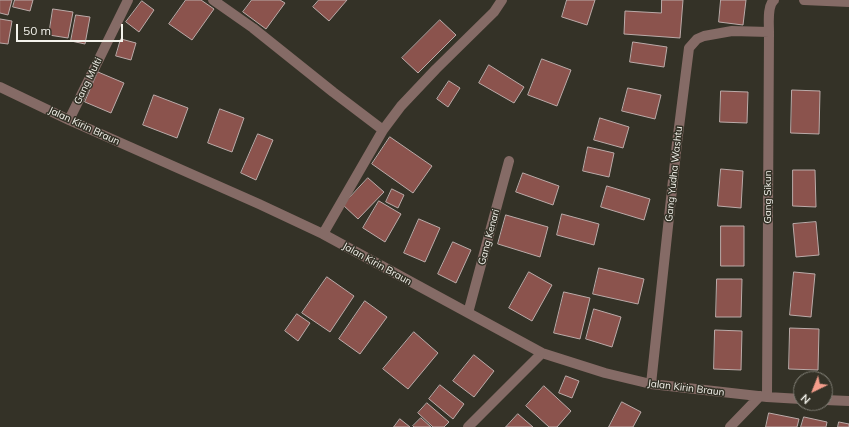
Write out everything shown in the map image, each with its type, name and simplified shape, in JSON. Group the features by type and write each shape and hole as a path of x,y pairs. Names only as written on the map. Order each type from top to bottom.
{"street":[{"name":"Gang Multi","path":"69,120 128,0"},
{"path":"213,0 253,28 383,130"},
{"path":"323,234 383,130 401,106 494,12 502,0"},
{"name":"Gang Sikun","path":"763,396 768,32 769,7 774,0"},
{"path":"804,0 849,2"},
{"name":"Gang Yudha Washtu","path":"651,384 676,151 689,48 697,39 704,36 732,31 768,32"},
{"name":"Jalan Kirin Braun","path":"0,87 69,120 323,234 542,353 605,373 651,384 793,398"},
{"name":"Gang Kenari","path":"468,313 509,161"},
{"path":"468,427 542,353"},
{"path":"730,427 763,396"},
{"path":"833,400 849,401"}],"building":[{"path":"0,0 12,0 8,15 0,13"},
{"path":"15,0 33,0 30,11 13,7"},
{"path":"186,0 201,0 214,9 192,40 169,24"},
{"path":"252,0 280,0 285,3 266,29 243,12"},
{"path":"319,0 347,0 329,21 313,7"},
{"path":"567,0 595,0 587,25 562,17"},
{"path":"662,0 683,0 680,38 624,34 625,11 661,13"},
{"path":"721,0 746,0 743,25 719,22"},
{"path":"142,1 154,10 139,32 126,22"},
{"path":"53,9 73,12 68,38 49,35"},
{"path":"76,15 90,17 85,44 71,41"},
{"path":"0,19 12,21 8,44 0,43"},
{"path":"440,20 456,35 418,73 402,58"},
{"path":"121,39 136,43 131,60 116,56"},
{"path":"633,42 667,47 664,67 630,62"},
{"path":"542,59 571,70 557,106 528,95"},
{"path":"489,65 524,87 514,103 479,83"},
{"path":"98,72 124,83 111,113 85,102"},
{"path":"449,81 460,88 448,107 437,99"},
{"path":"628,88 661,95 655,119 622,111"},
{"path":"792,90 820,91 819,134 791,133"},
{"path":"721,91 748,92 747,123 720,122"},
{"path":"154,95 188,108 177,138 143,125"},
{"path":"220,109 244,118 232,152 208,143"},
{"path":"600,118 629,127 623,148 594,140"},
{"path":"258,134 273,140 256,180 241,173"},
{"path":"390,137 432,166 413,193 372,164"},
{"path":"588,147 614,153 609,177 583,171"},
{"path":"721,169 743,171 741,208 718,206"},
{"path":"793,170 815,170 816,207 793,206"},
{"path":"523,173 559,186 553,205 516,192"},
{"path":"368,178 384,192 358,219 343,205"},
{"path":"607,186 650,199 644,220 601,207"},
{"path":"392,189 404,195 398,208 386,202"},
{"path":"379,201 401,214 385,242 363,228"},
{"path":"562,214 599,224 594,245 557,235"},
{"path":"506,215 548,227 540,257 498,244"},
{"path":"419,219 440,228 425,262 404,253"},
{"path":"816,222 819,255 796,257 793,224"},
{"path":"721,226 744,226 744,266 721,266"},
{"path":"453,242 471,250 456,283 438,274"},
{"path":"599,268 644,279 638,304 593,294"},
{"path":"529,272 552,285 532,321 509,308"},
{"path":"794,272 815,274 811,317 790,315"},
{"path":"327,277 354,296 330,332 302,313"},
{"path":"717,279 742,279 741,317 716,317"},
{"path":"564,292 590,298 580,339 554,333"},
{"path":"365,301 387,317 360,354 339,339"},
{"path":"594,309 621,317 612,347 586,339"},
{"path":"297,314 310,323 298,341 285,331"},
{"path":"790,328 819,329 818,370 789,369"},
{"path":"715,330 742,331 741,370 714,369"},
{"path":"414,332 438,353 408,389 383,369"},
{"path":"474,355 494,371 474,397 453,381"},
{"path":"566,376 579,381 572,398 559,393"},
{"path":"440,385 464,404 453,419 429,399"},
{"path":"544,386 571,411 557,427 549,427 526,406"},
{"path":"622,402 641,412 633,427 609,427"},
{"path":"427,403 449,422 444,427 433,427 418,413"},
{"path":"769,413 799,419 797,427 766,427"},
{"path":"518,414 533,427 506,427"},
{"path":"804,417 827,422 826,427 801,427"},
{"path":"421,418 431,427 414,427 413,426"},
{"path":"400,419 410,427 394,427"},
{"path":"839,422 849,424 849,427 838,427"}]}
